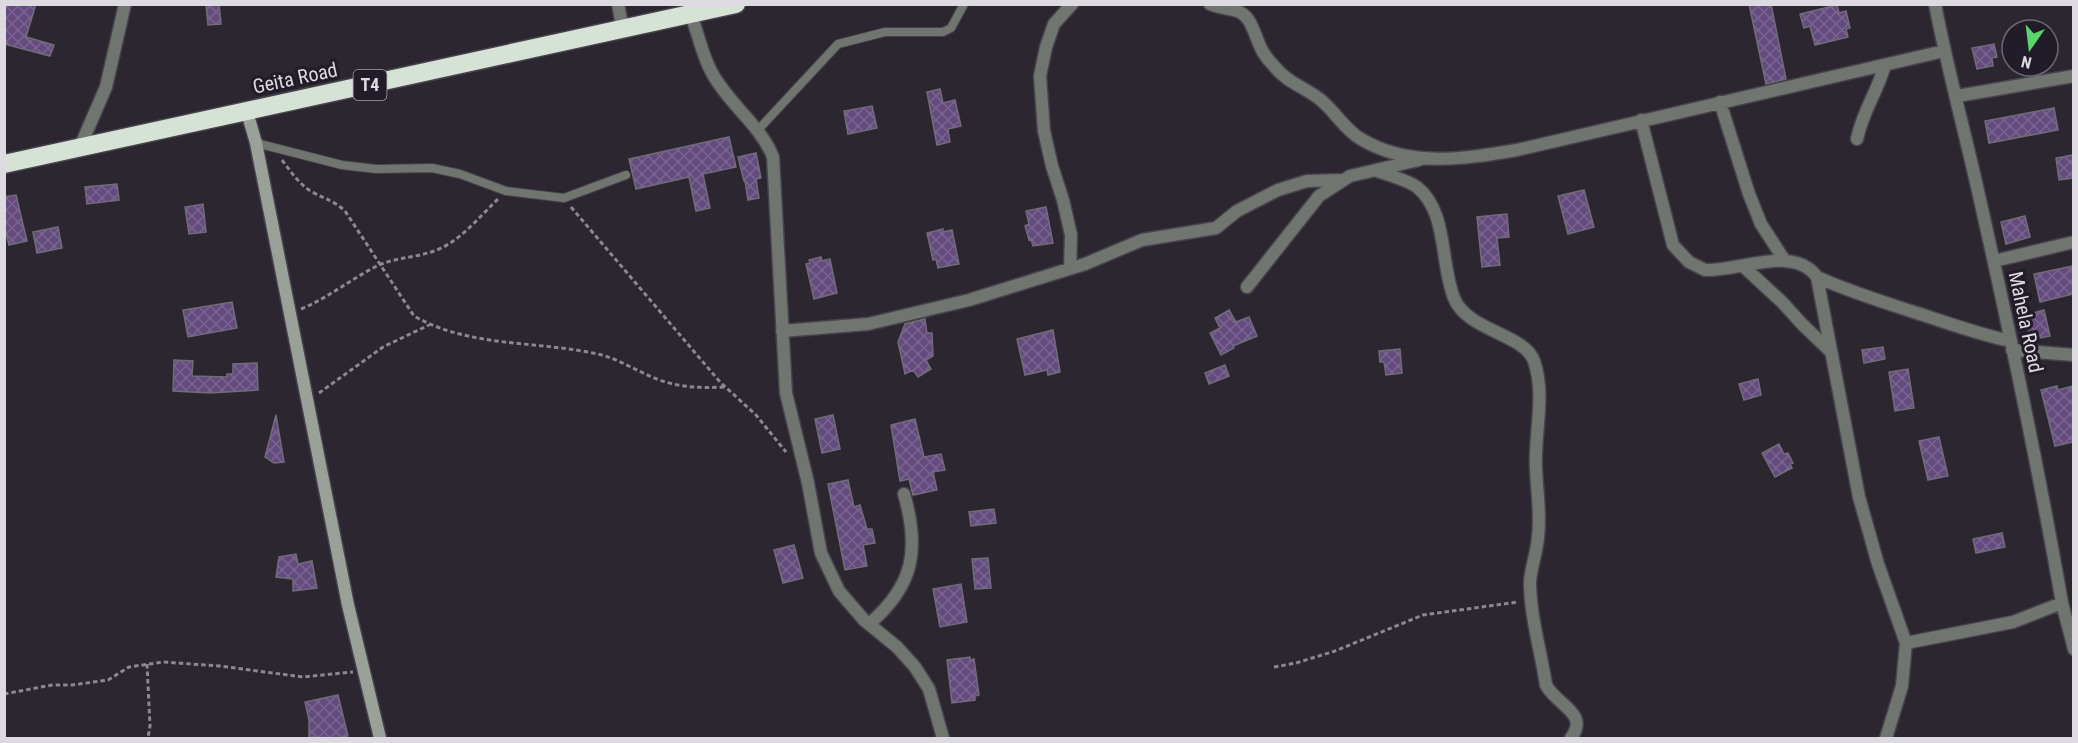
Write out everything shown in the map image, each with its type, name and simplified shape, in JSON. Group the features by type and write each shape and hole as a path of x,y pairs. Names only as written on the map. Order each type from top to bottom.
{"highway":[{"name":"Geita Road","path":"4,164 736,4"}],"street":[{"path":"80,147 106,87 125,4"},
{"path":"618,4 623,30"},
{"path":"1070,268 1071,235 1044,131 1040,76 1054,24 1072,4"},
{"path":"1210,4 1245,15 1263,51 1276,69 1296,86 1323,102 1348,130 1362,140 1393,152 1424,159 1468,158 1516,150 1944,51"},
{"name":"Mahela Road","path":"1935,4 1994,261 2073,648"},
{"path":"691,15 715,78 768,145 774,168 786,393 828,571 840,591 868,624 897,647 915,667 929,688 943,738"},
{"path":"1857,140 1865,110 1875,93 1885,65"},
{"path":"1957,96 2073,76"},
{"path":"1720,102 1749,194 1761,224 1785,261"},
{"path":"247,112 256,143 348,604 380,738"},
{"path":"1641,120 1673,245 1689,262 1705,270 1785,261 1802,264 1817,277 1845,290 1987,336 2011,346 2073,355"},
{"path":"1247,287 1319,196 1350,176 1424,159"},
{"path":"1375,170 1416,186 1429,201 1437,223 1453,297 1465,314 1521,346 1534,361 1539,388 1536,468 1540,514 1530,580 1546,686 1549,692 1576,718 1576,729 1571,738"},
{"path":"782,331 868,324 969,300 1070,268 1142,240 1216,228 1237,211 1278,190 1307,182 1343,180"},
{"path":"1994,261 2073,242"},
{"path":"1743,266 1832,352"},
{"path":"1817,277 1858,497 1878,564 1906,643 1902,686 1886,738"},
{"path":"868,624 880,615 895,596 907,573 912,556 914,535 904,494"},
{"path":"1906,643 2013,622 2062,603"}],"lane":[{"path":"758,130 838,44 885,32 943,32 951,28 964,4"},
{"path":"256,143 342,165 376,168 432,168 460,174 506,191 564,198 626,175"}],"path":[{"path":"272,147 295,178 312,192 333,201 345,211 414,316 429,325 461,336 595,353 677,386 725,387"},
{"path":"290,314 316,303 353,278 380,265 410,255 435,251 449,244 506,191"},
{"path":"564,198 725,387 756,416 790,458"},
{"path":"307,400 383,347 429,325"},
{"path":"1274,667 1335,651 1423,615 1532,600"},
{"path":"4,694 52,685 108,680 129,667 163,662 220,666 303,677 364,671"},
{"path":"147,664 150,726 148,738"}],"building":[{"path":"4,4 36,4 26,37 54,45 50,56 4,44"},
{"path":"206,4 219,4 221,24 208,25"},
{"path":"1749,4 1771,4 1786,79 1766,84"},
{"path":"1837,5 1839,13 1846,11 1850,28 1846,29 1848,37 1815,45 1810,26 1804,28 1800,14"},
{"path":"1994,44 1997,57 1992,58 1993,66 1977,69 1972,48"},
{"path":"940,89 943,103 955,100 961,126 948,129 950,142 937,145 927,92"},
{"path":"872,106 877,128 848,134 844,111"},
{"path":"2054,108 2058,130 1989,143 1985,121"},
{"path":"729,137 736,167 703,174 710,208 696,211 689,177 636,189 629,159"},
{"path":"756,153 761,178 756,179 759,198 748,200 738,157"},
{"path":"2073,155 2073,178 2059,180 2056,158"},
{"path":"117,184 119,200 87,204 85,187"},
{"path":"1584,190 1594,227 1568,234 1558,196"},
{"path":"16,195 27,241 9,245 4,225 4,197"},
{"path":"203,204 206,232 189,234 185,207"},
{"path":"1046,207 1053,243 1033,246 1025,226 1029,224 1026,211"},
{"path":"1507,214 1509,237 1497,238 1500,265 1482,267 1477,217"},
{"path":"2025,216 2030,237 2006,244 2001,222"},
{"path":"58,227 62,248 37,253 33,232"},
{"path":"943,229 943,232 952,230 959,264 938,268 936,259 933,260 927,233"},
{"path":"821,257 822,261 830,259 837,293 814,299 806,264 810,263 809,260"},
{"path":"2073,266 2073,294 2040,302 2034,274"},
{"path":"232,302 237,328 188,337 183,310"},
{"path":"1229,310 1236,322 1249,317 1257,336 1233,346 1234,348 1221,355 1210,333 1220,328 1215,318"},
{"path":"2044,310 2050,336 2031,340 2025,315"},
{"path":"925,319 927,333 932,333 933,356 926,360 931,369 918,377 913,370 905,374 898,342 905,324"},
{"path":"1053,330 1060,372 1048,375 1047,370 1025,375 1017,339"},
{"path":"1883,347 1885,359 1864,363 1862,350"},
{"path":"1400,349 1402,373 1386,375 1384,362 1380,362 1379,351"},
{"path":"174,360 193,361 192,376 227,377 227,374 233,374 233,364 257,363 258,390 210,393 173,391"},
{"path":"1225,365 1229,376 1209,384 1205,373"},
{"path":"1908,369 1914,408 1895,411 1889,372"},
{"path":"1758,379 1761,395 1744,400 1739,384"},
{"path":"2057,386 2058,390 2073,386 2073,442 2055,446 2041,390"},
{"path":"276,415 284,462 274,463 265,457"},
{"path":"833,415 840,449 822,453 815,419"},
{"path":"915,419 924,457 941,454 945,470 933,472 937,490 913,495 909,479 900,481 891,425"},
{"path":"1939,437 1948,476 1928,480 1919,441"},
{"path":"1779,444 1784,454 1788,453 1793,463 1790,464 1792,468 1775,477 1762,453"},
{"path":"848,480 854,507 860,505 867,529 872,529 875,543 863,545 867,566 845,570 828,484"},
{"path":"994,509 996,523 971,526 969,512"},
{"path":"2002,533 2005,547 1976,553 1973,539"},
{"path":"794,545 803,578 783,583 774,550"},
{"path":"296,554 298,564 312,561 317,588 293,591 293,579 276,577 279,557"},
{"path":"988,558 991,588 975,589 972,559"},
{"path":"961,584 967,622 940,627 933,589"},
{"path":"970,657 970,660 974,659 979,695 975,696 975,700 952,703 947,660"},
{"path":"338,695 348,736 309,737 309,720 305,702"}]}
